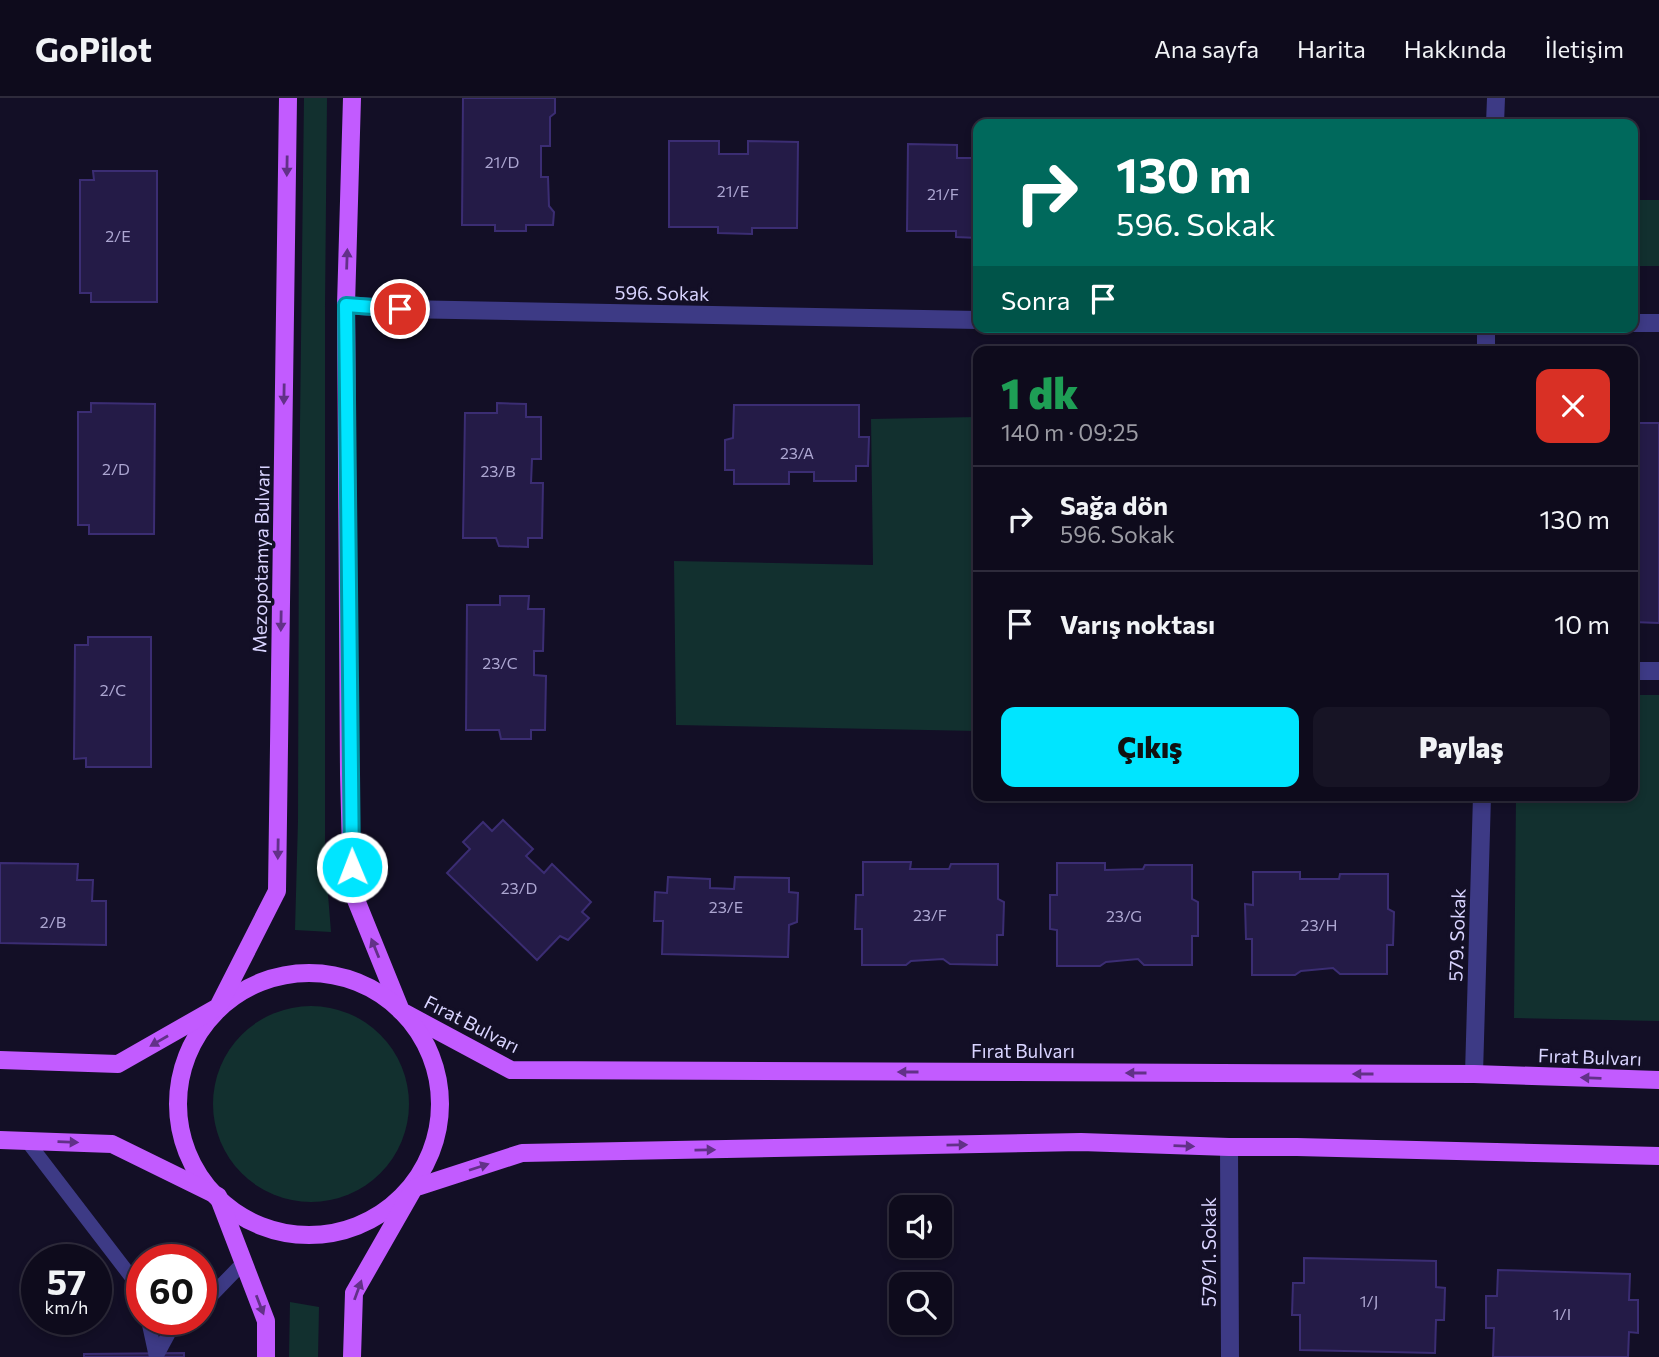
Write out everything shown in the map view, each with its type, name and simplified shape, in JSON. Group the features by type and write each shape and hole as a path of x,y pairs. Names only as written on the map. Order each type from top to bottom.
{"main road":[{"name":"Mezopotamya Bulvarı","path":"218,1196 192,1164 179,1125 179,1084 192,1045 218,1007 277,891 288,98"},
{"path":"352,98 346,305 352,890 401,1011"},
{"path":"0,1060 118,1064 249,987 288,974 328,974 367,985 401,1011 425,1040 438,1077 440,1116 431,1154 354,1293 352,1357"},
{"name":"Fırat Bulvarı","path":"401,1011 511,1070 1474,1074 1659,1080"},
{"path":"0,1140 112,1144 218,1196 252,1222 294,1234 337,1232 378,1216 414,1188 522,1153 1081,1142 1659,1156"},
{"path":"218,1196 266,1321 266,1357"}],"street":[{"path":"1494,119 1496,98"},
{"name":"596. Sokak","path":"346,305 414,309 973,320"},
{"path":"1638,323 1659,323"},
{"path":"1638,671 1659,671"},
{"name":"579. Sokak","path":"1474,1074 1482,801"},
{"name":"579/1. Sokak","path":"1229,1147 1230,1357"}],"lane":[{"path":"27,1141 126,1270"},
{"path":"217,1290 244,1262"},
{"path":"151,1335 156,1357"},
{"path":"156,1357 168,1335"}],"green space":[{"path":"304,98 327,98 325,857 331,932 295,930"},
{"path":"1638,200 1659,200 1659,266 1638,266"},
{"path":"973,417 973,731 676,725 674,561 873,565 871,419"},
{"path":"1638,695 1659,695 1659,1021 1514,1018 1516,801 1638,801"},
{"path":"311,1006 348,1014 380,1035 401,1067 409,1104 401,1141 380,1173 348,1194 311,1202 274,1194 242,1173 221,1141 213,1104 221,1067 242,1035 274,1014"},
{"path":"290,1302 319,1307 318,1357 289,1357"}],"building":[{"path":"463,98 555,98 555,113 550,117 550,146 541,146 541,177 548,177 549,206 554,212 553,225 526,225 526,231 495,231 495,225 462,225"},
{"path":"669,141 719,141 719,154 748,154 748,141 798,142 797,228 752,228 752,234 718,233 718,227 669,227"},
{"path":"908,144 957,145 957,158 973,158 973,238 956,237 956,231 907,231"},
{"path":"93,171 157,171 157,302 91,302 91,293 80,293 80,180 94,180"},
{"path":"91,403 155,404 154,534 89,534 89,525 78,525 78,412 91,412"},
{"path":"497,403 526,404 526,417 541,417 541,459 532,459 531,483 543,483 542,538 528,538 528,547 499,546 496,538 463,538 465,413 497,413"},
{"path":"734,405 859,405 859,437 869,437 868,466 856,466 856,481 814,481 814,472 789,472 789,484 734,484 734,470 725,470 725,440 733,438"},
{"path":"1638,423 1659,423 1659,623 1638,622"},
{"path":"500,596 529,596 528,609 544,609 543,651 534,651 534,675 546,676 545,730 531,730 531,739 501,739 499,730 466,730 467,605 500,605"},
{"path":"88,637 151,637 151,767 86,767 86,758 74,759 75,645 88,645"},
{"path":"503,820 533,849 526,856 544,873 552,864 591,902 582,912 589,918 568,940 560,936 537,960 447,873 470,849 463,842 483,822 492,831"},
{"path":"863,862 911,862 910,869 949,869 951,864 998,864 998,899 1004,902 1003,935 997,935 997,965 950,964 943,959 911,961 906,965 862,965 862,929 855,929 856,895 863,895"},
{"path":"0,863 78,864 77,880 93,880 92,901 106,901 106,945 0,943"},
{"path":"1057,863 1105,863 1105,870 1143,869 1145,865 1192,865 1192,899 1198,902 1198,936 1192,936 1192,965 1144,965 1138,959 1106,962 1100,966 1057,966 1057,930 1050,929 1050,895 1057,895"},
{"path":"1253,872 1300,872 1300,879 1339,879 1340,874 1388,874 1388,909 1394,912 1393,945 1387,945 1387,974 1340,974 1333,968 1301,971 1295,975 1252,975 1252,939 1246,939 1245,904 1253,905"},
{"path":"668,877 710,879 710,888 734,889 735,877 789,878 789,892 798,893 797,922 789,925 788,957 662,954 663,921 654,921 655,892 667,893"},
{"path":"1304,1258 1436,1261 1436,1287 1445,1288 1444,1320 1436,1320 1435,1353 1300,1350 1300,1315 1292,1315 1293,1283 1304,1283"},
{"path":"1498,1270 1630,1274 1629,1300 1638,1300 1638,1333 1629,1332 1628,1357 1493,1357 1494,1328 1486,1328 1486,1296 1497,1296"},
{"path":"184,1353 184,1357 84,1357 84,1354"}],"route":[{"path":"352,867 346,305 400,309"}]}
